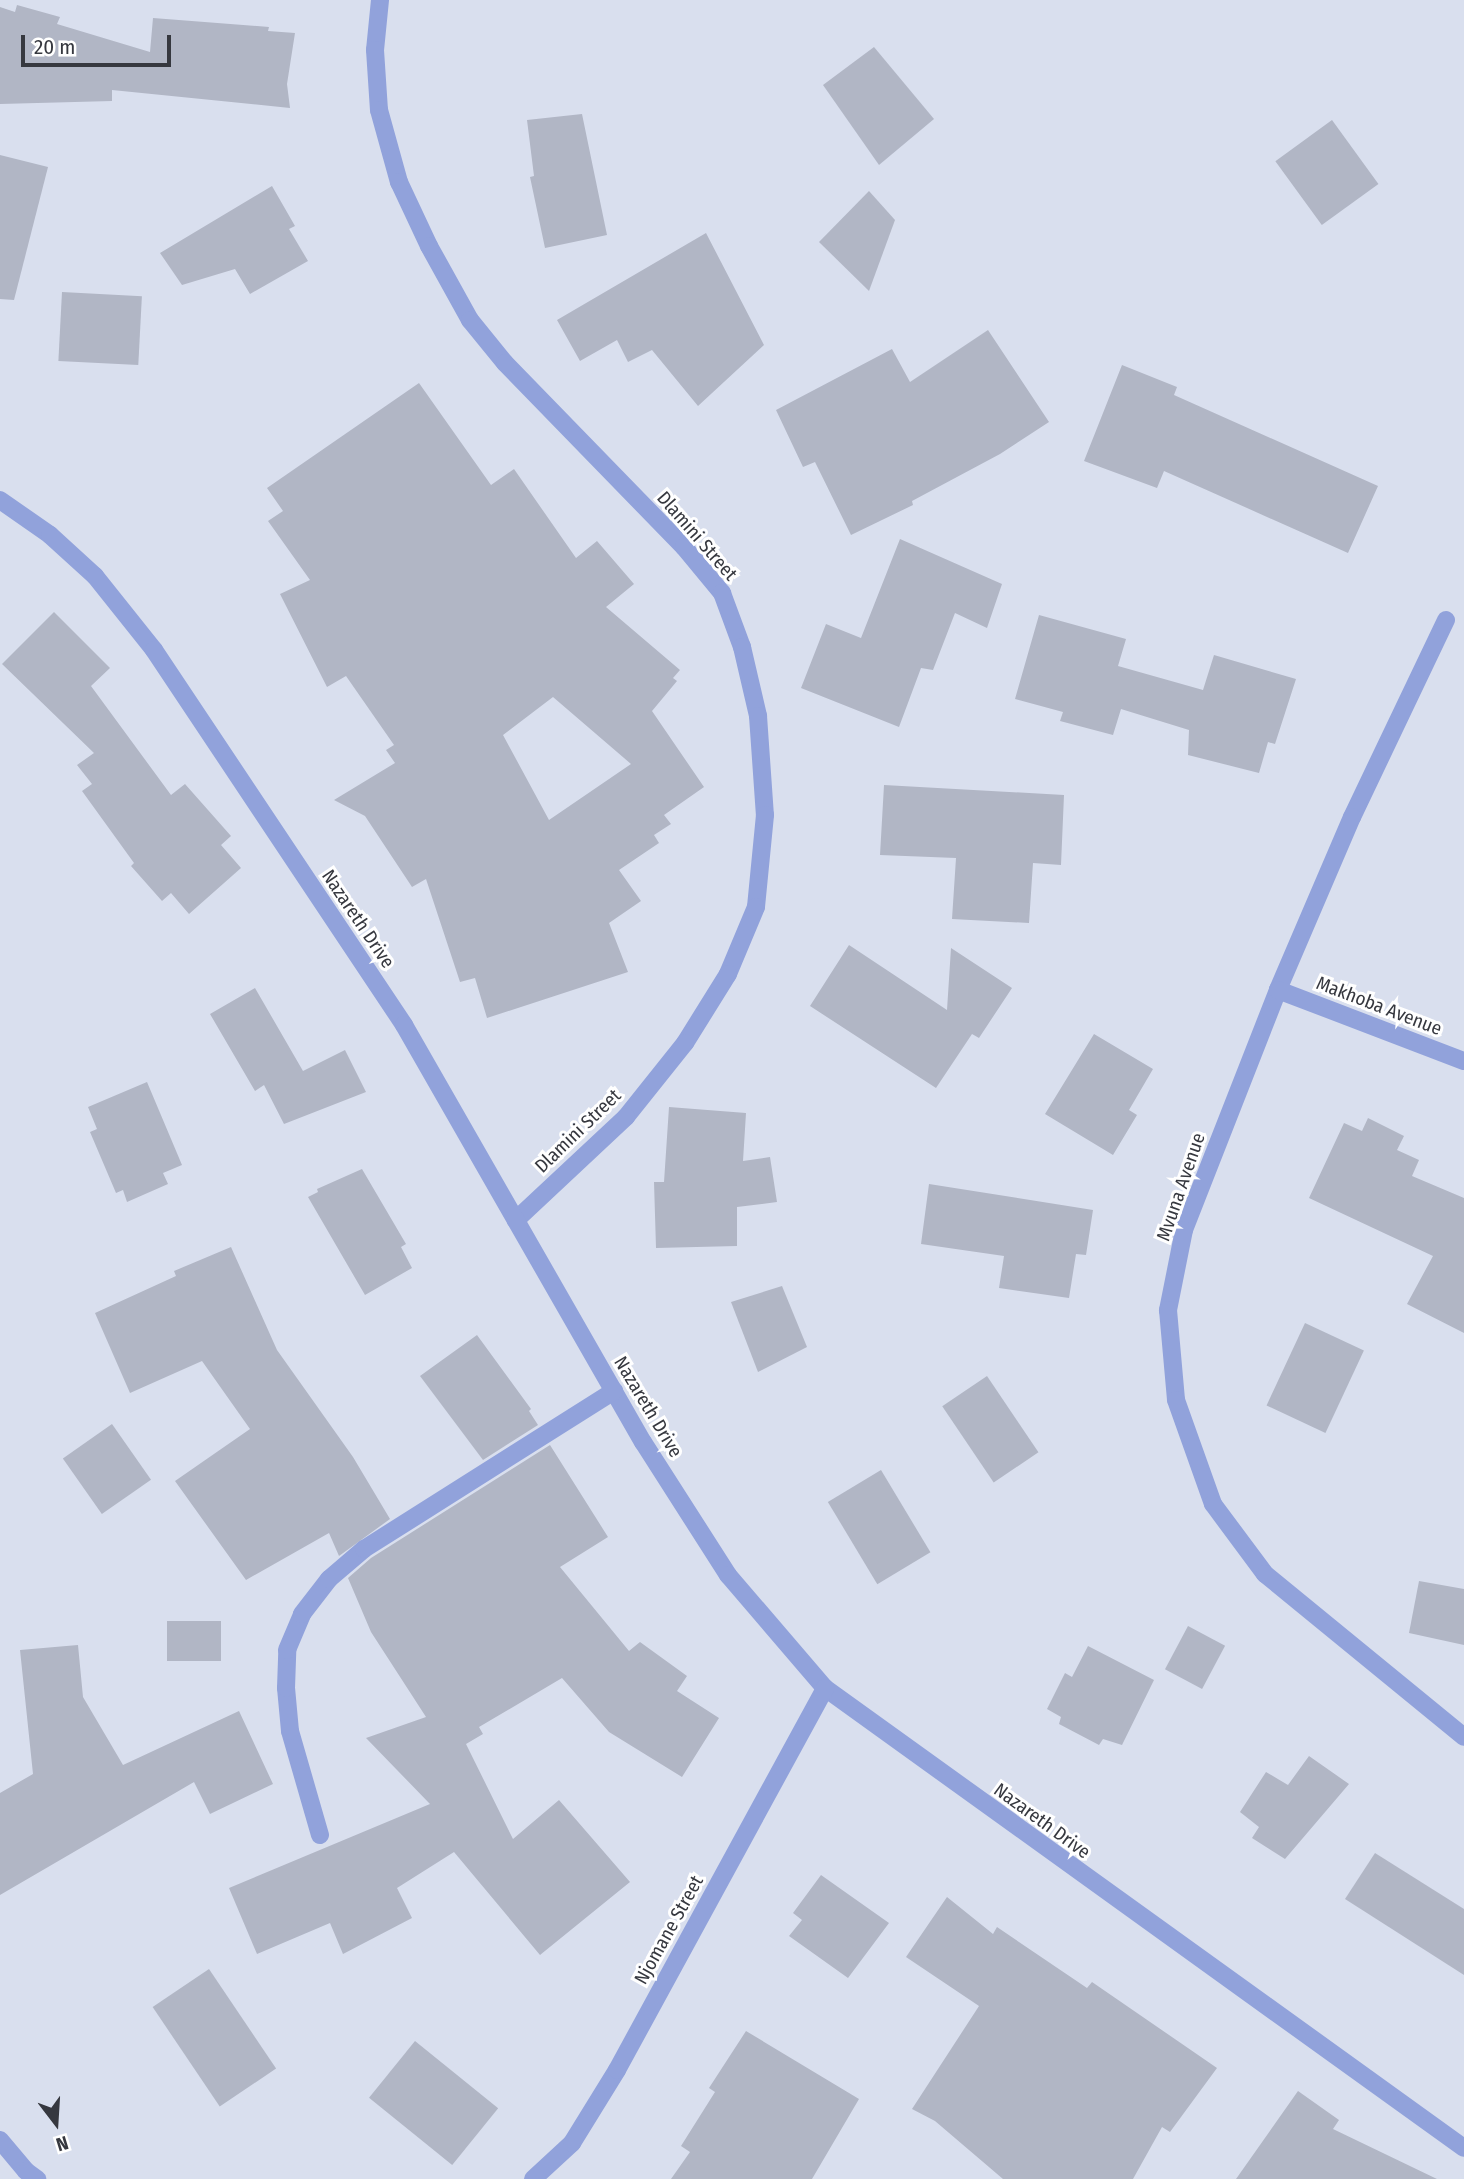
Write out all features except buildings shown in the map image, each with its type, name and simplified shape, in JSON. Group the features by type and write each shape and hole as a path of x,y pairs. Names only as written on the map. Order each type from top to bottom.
{"street":[{"name":"Dlamini Street","path":"380,0 375,50 380,110 399,182 429,246 470,320 505,363 684,547 722,593 742,648 758,716 765,815 756,906 728,974 685,1044 626,1118 516,1220"},
{"name":"Nazareth Drive","path":"0,500 50,535 95,576 154,650 404,1026 614,1391 728,1576 825,1688 1464,2148"},
{"name":"Mvuna Avenue","path":"1446,620 1352,817 1278,990 1184,1230 1168,1310 1176,1400 1213,1504 1265,1574 1464,1737"},
{"name":"Makhoba Avenue","path":"1278,990 1464,1061"},
{"path":"320,1835 290,1731 286,1688 288,1650 302,1614 328,1579 364,1549 614,1391"},
{"name":"Njomane Street","path":"533,2179 572,2143 617,2070 825,1688"},
{"path":"0,2140 26,2171 37,2179"}]}
